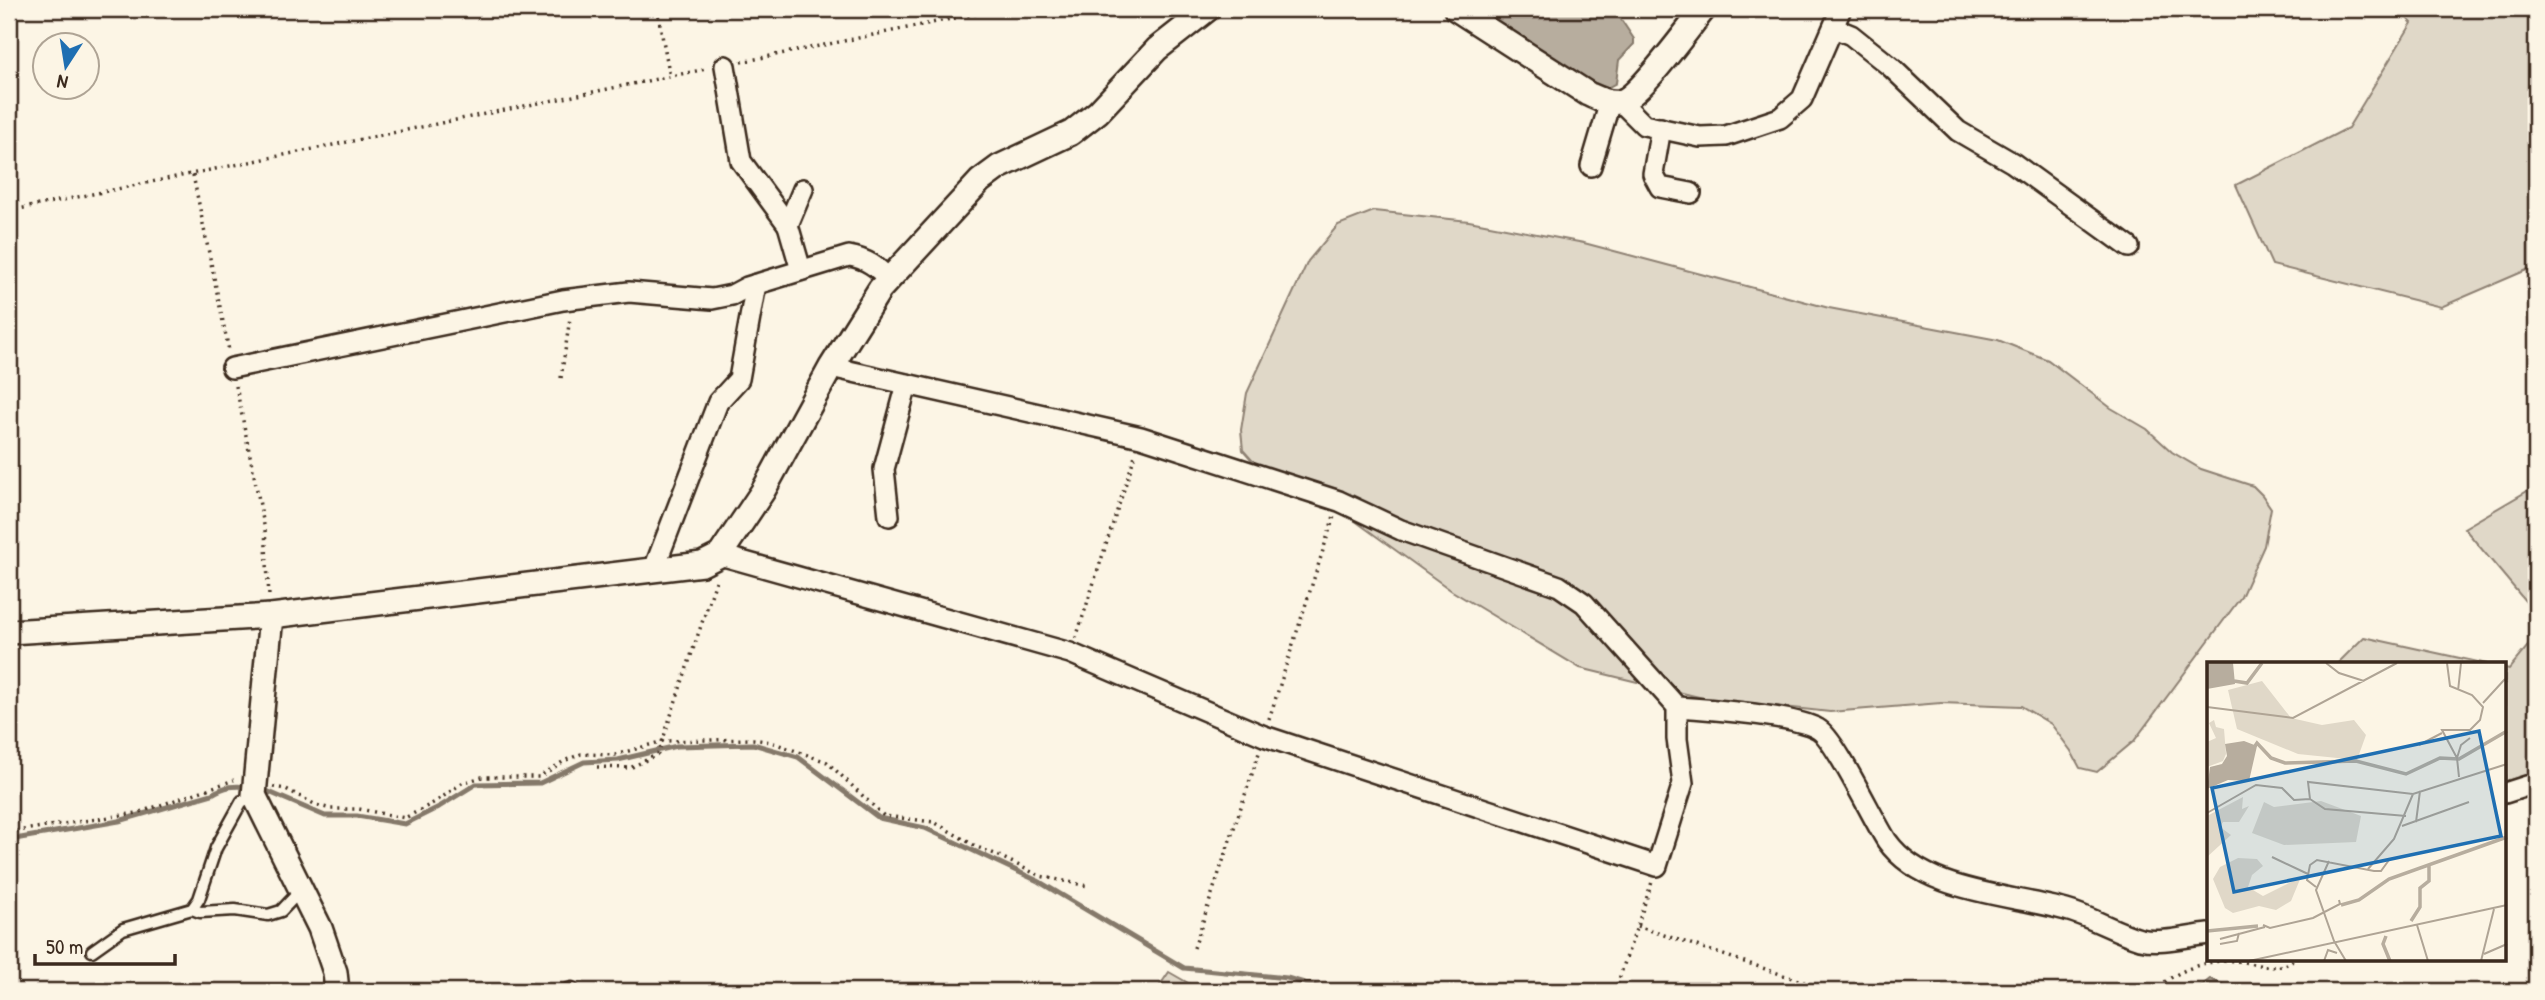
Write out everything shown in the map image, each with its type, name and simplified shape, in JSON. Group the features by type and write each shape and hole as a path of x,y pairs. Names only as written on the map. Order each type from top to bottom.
{"street":[{"path":"9,632 271,616 657,570 702,564 716,557 764,491 831,367 880,289 980,181 999,167 1071,133 1098,112 1157,49 1208,9"},
{"path":"1457,9 1588,94 1616,102 1644,125 1700,137 1726,136 1780,118 1802,99 1841,9"},
{"path":"1591,166 1616,102 1636,92 1704,9"},
{"path":"1834,28 1851,35 1891,67 1958,131 2013,163 2129,247"},
{"path":"724,65 741,162 788,225 801,270"},
{"path":"1661,128 1653,174 1660,187 1691,193"},
{"path":"788,225 803,189"},
{"path":"232,368 573,298 629,292 712,299 732,296 756,284 849,256 862,258 876,266 889,279"},
{"path":"657,570 657,561 718,402 739,379 756,284"},
{"path":"716,557 1070,653 1264,736 1657,866 1683,782 1676,707 1584,603 1559,586 1401,530 1339,501 1141,437 831,367"},
{"path":"889,516 884,469 907,384"},
{"path":"271,616 255,791 320,928 335,972 337,991"},
{"path":"1676,707 1794,721 1819,729 1832,746 1888,842 1907,863 1925,874 1983,891 2069,910 2142,940 2207,934"},
{"path":"2506,793 2536,783"}],"lane":[{"path":"92,951 123,929 192,909 200,899 216,848 242,801 255,791"},
{"path":"192,909 200,912 235,910 268,915 281,911 301,889"}],"path":[{"path":"657,9 670,77"},
{"path":"9,211 1000,9"},
{"path":"193,175 265,530 271,616"},
{"path":"561,378 573,298"},
{"path":"1070,653 1141,437"},
{"path":"1194,948 1339,501"},
{"path":"597,767 630,768 658,754 718,575 716,557"},
{"path":"9,832 137,813 233,780 255,791 286,789 316,805 331,809 359,809 405,818 462,783 482,777 539,777 581,754 615,755 663,741 753,738 827,762 884,816 934,822 977,848 995,853 1040,876 1088,886"},
{"path":"1615,991 1657,866"},
{"path":"1637,926 1831,991"},
{"path":"2154,991 2165,981 2186,970 2212,962"},
{"path":"2242,962 2272,967 2287,966 2291,962"}],"shaded area":[{"path":"1477,9 1614,9 1634,39 1634,44 1619,60 1616,83 1607,88 1590,81"},
{"path":"2397,9 2536,9 2536,266 2441,307 2272,265 2236,185 2348,128 2412,23"},
{"path":"1374,211 1469,221 1584,243 1829,308 1998,340 2048,360 2111,408 2147,429 2172,452 2201,469 2253,486 2271,508 2264,546 2241,597 2134,741 2097,772 2080,768 2051,724 2021,706 1941,703 1830,712 1703,698 1580,668 1452,591 1340,510 1260,469 1243,450 1241,430 1247,393 1308,261 1338,225"},
{"path":"2536,486 2536,614 2464,528"},
{"path":"2536,636 2536,790 2506,800 2506,668 2509,669"},
{"path":"2364,637 2478,662 2339,662"},
{"path":"1169,972 1202,991 1156,991"},
{"path":"2210,979 2238,991 2195,991"}],"waterway":[{"path":"262,789 325,816 357,816 405,824 476,784 540,783 584,762 618,760 677,746 753,744 798,757 879,818 925,828 1038,881 1184,968 1287,978 1332,991"},
{"path":"9,840 119,821 225,788 249,787"}]}
